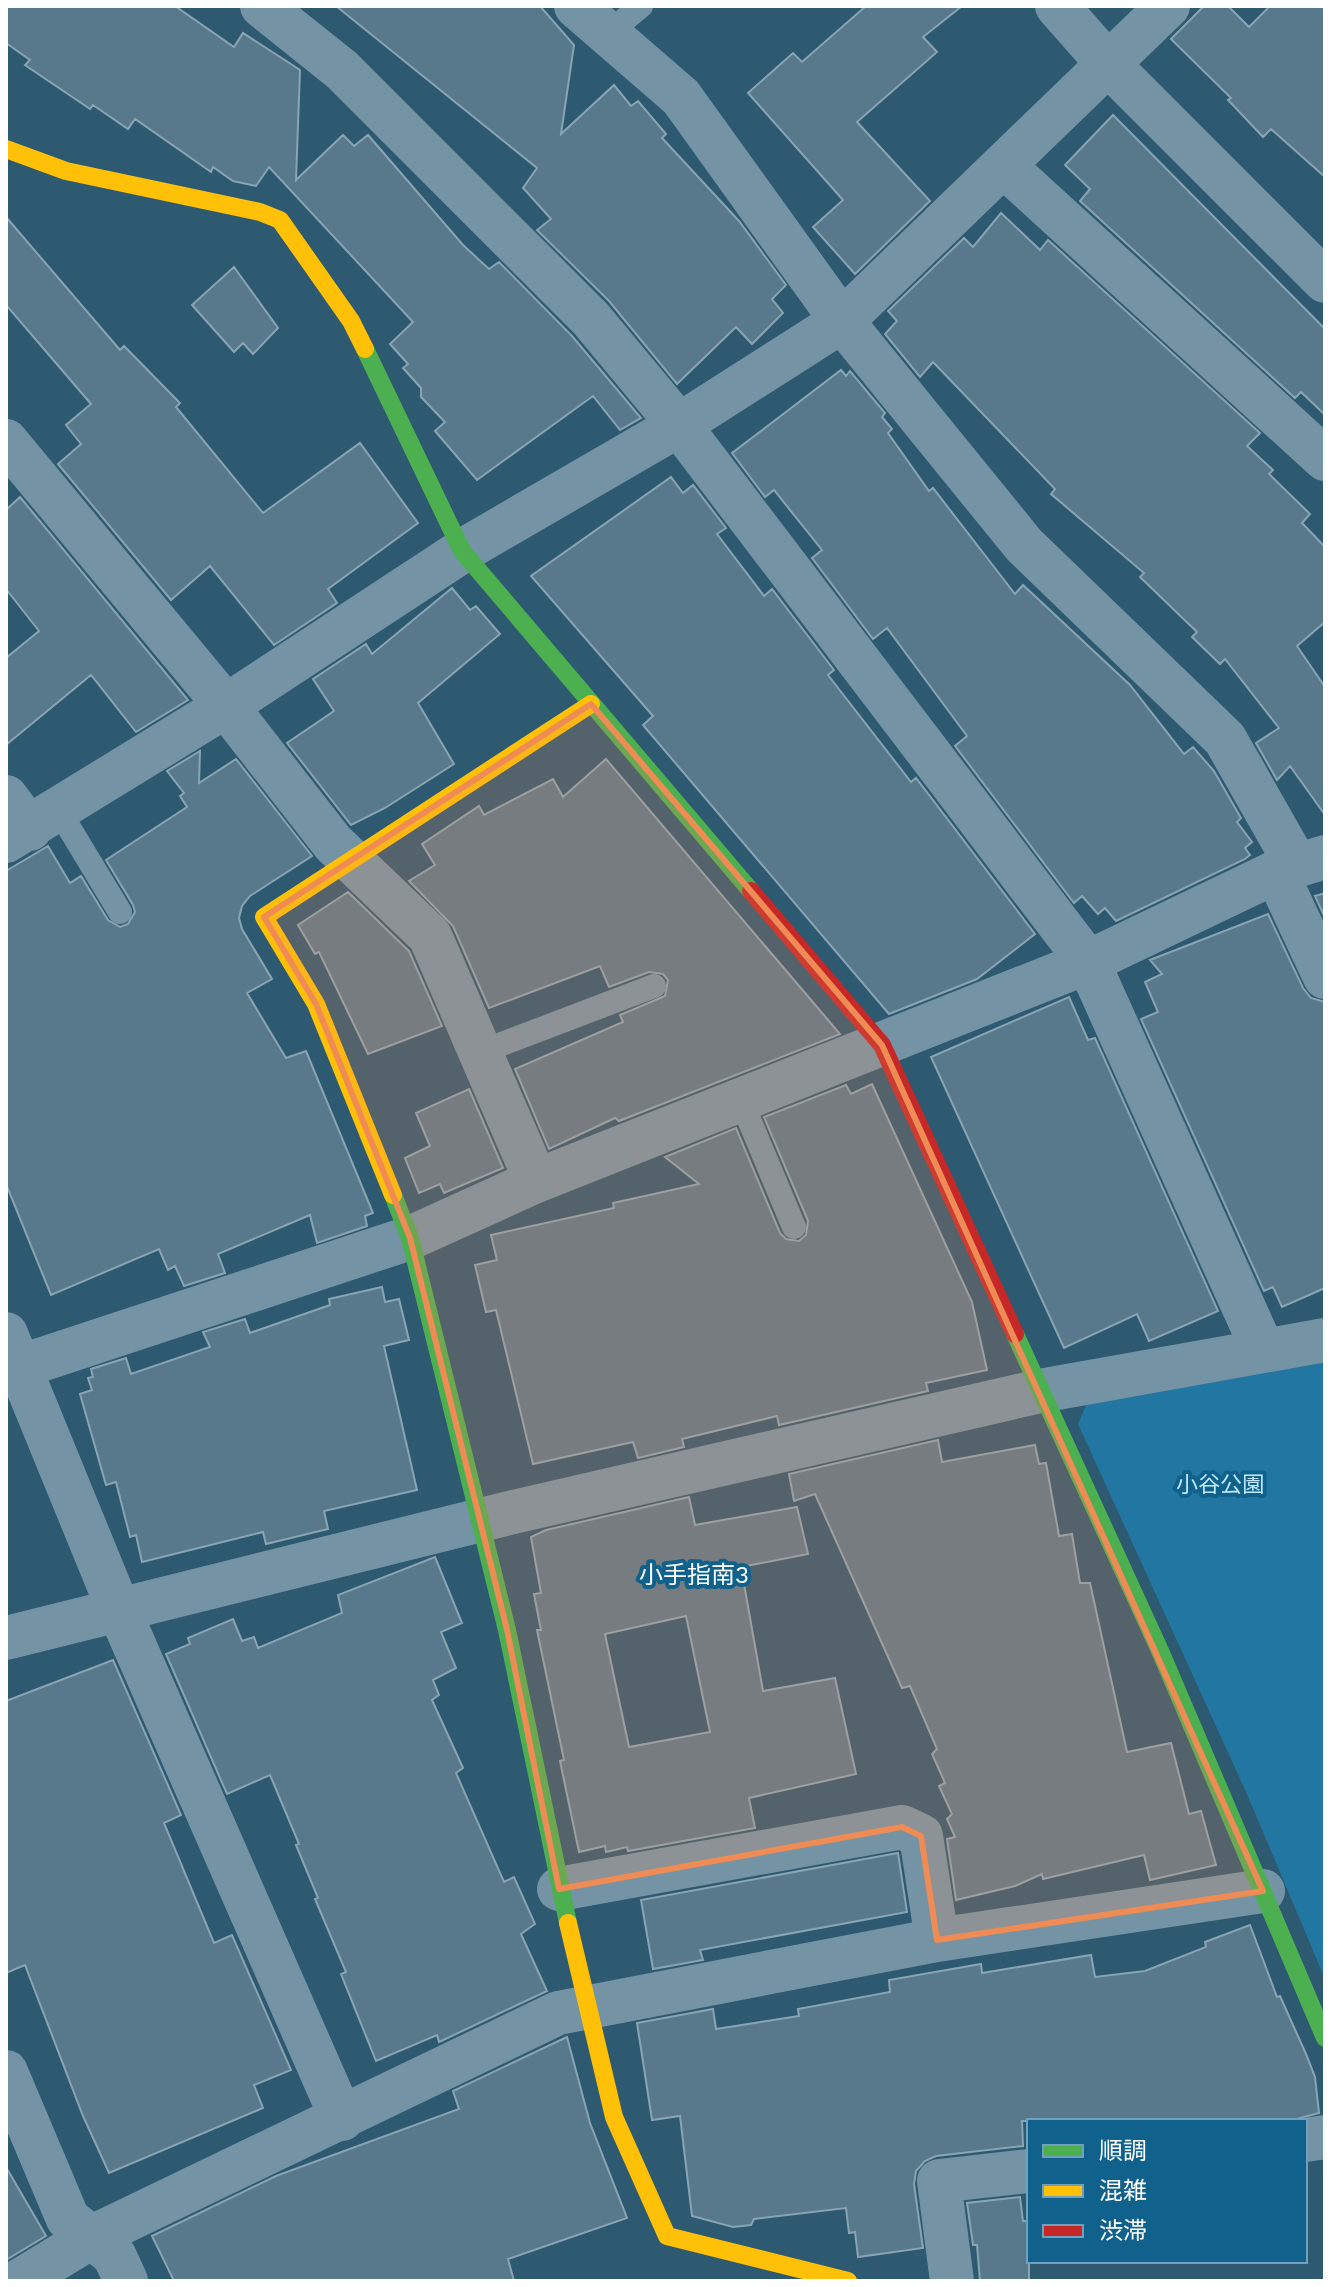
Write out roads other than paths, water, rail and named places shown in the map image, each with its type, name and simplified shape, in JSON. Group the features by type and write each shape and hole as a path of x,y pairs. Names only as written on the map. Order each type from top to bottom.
{"street":[{"path":"262,6 342,70 591,319 679,425 1088,962 1263,1350"},
{"path":"1057,6 1108,64 1325,281"},
{"path":"25,820 226,706 462,551 679,425 842,321 1168,6"},
{"path":"592,20 681,97 842,321 1024,545 1225,739 1299,864 1325,977"},
{"path":"6,149 66,171 260,212 280,220 351,321 462,551 882,1045 1161,1653 1325,2038"},
{"path":"1004,166 1325,459"},
{"path":"6,441 351,862 430,936 536,1181"},
{"path":"591,704 264,917 316,1004 410,1238 507,1630 559,1889 614,2117 667,2236 848,2281"},
{"path":"342,2119 118,1608 12,1350 410,1238 536,1181 1088,962 1299,864"},
{"path":"6,1638 478,1521 1040,1391 1325,1340"},
{"path":"559,1889 902,1827 921,1836 937,1940"},
{"path":"19,2281 90,2238 558,2013 585,2005 937,1940 1263,1891"},
{"path":"6,2072 68,2219 114,2255 126,2281"},
{"path":"952,2281 939,2181 1027,2171"}],"lane":[{"path":"592,20 641,6"},
{"path":"25,820 120,912"},
{"path":"481,1052 654,986"},
{"path":"740,1098 794,1227"}],"district":[{"name":"小手指南3","path":"694,1575"}],"park label":[{"name":"小谷公園","path":"1220,1484"}]}
